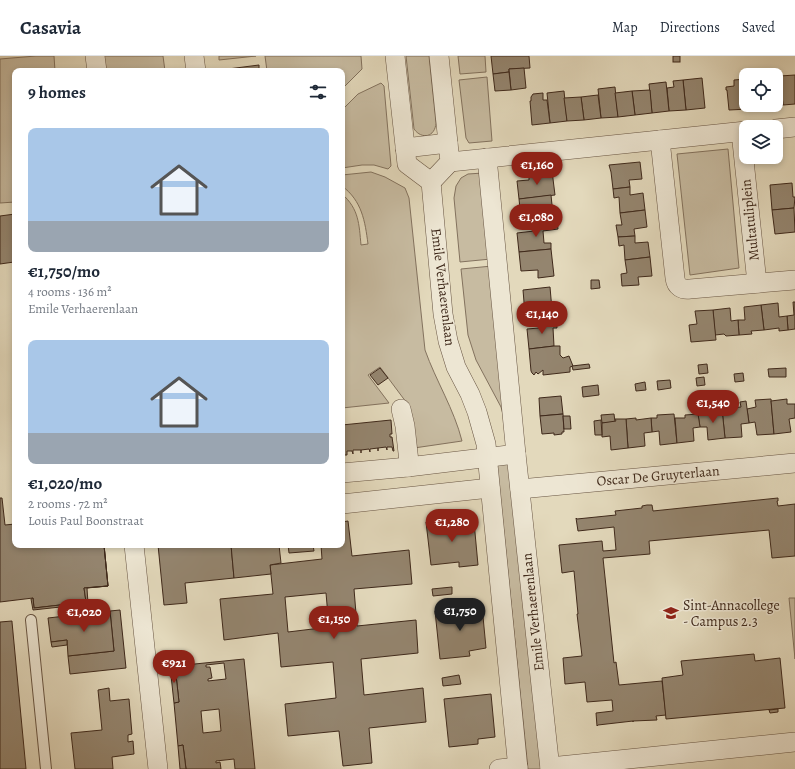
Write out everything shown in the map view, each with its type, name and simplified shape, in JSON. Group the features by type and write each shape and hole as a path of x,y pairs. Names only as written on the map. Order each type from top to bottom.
{"street":[{"path":"95,56 97,68"},
{"path":"194,56 196,68"},
{"path":"395,56 407,164 431,182 450,162 739,132"},
{"path":"439,56 450,162"},
{"path":"783,128 795,127"},
{"path":"660,140 676,283 684,290 690,290 795,280"},
{"path":"405,148 448,142"},
{"name":"Emile Verhaerenlaan","path":"487,158 516,454 550,768"},
{"name":"Multatuliplein","path":"747,164 756,283"},
{"name":"Emile Verhaerenlaan","path":"431,182 448,341 456,367 470,394 477,412 486,444 486,458 518,768"},
{"path":"401,409 405,426 409,462 408,467"},
{"path":"345,473 516,454"},
{"name":"Oscar De Gruyterlaan","path":"520,489 795,463"},
{"path":"345,504 490,488"},
{"path":"134,548 158,769"},
{"path":"550,768 795,742"},
{"path":"499,769 518,768"}],"lane":[{"path":"32,620 46,769"}],"shaded area":[{"path":"54,56 55,68 12,68 12,202 0,203 0,59"},
{"path":"103,56 163,56 165,68 104,68"},
{"path":"219,56 256,56 219,60"},
{"path":"265,56 361,56 362,69 345,86 345,68 267,68"},
{"path":"406,56 429,56 436,123 431,134 428,135 421,135 414,129"},
{"path":"458,56 485,56 486,72 460,74"},
{"path":"487,77 492,141 469,143 466,138 459,80"},
{"path":"381,83 384,86 391,166 388,169 374,165 345,168 345,107 358,94"},
{"path":"728,149 739,268 690,275 677,154"},
{"path":"371,172 385,177 405,188 409,198 425,350 450,406 462,441 414,448 409,406 380,367 368,375 389,403 345,408 345,197 352,205 357,217 361,245 368,244 364,219 354,198 345,189 345,175"},
{"path":"483,173 491,259 460,262 454,198 456,186 461,178 468,174"},
{"path":"492,266 508,432 501,407 476,360 468,335 461,269"},
{"path":"511,463 542,769 528,769 497,465"},
{"path":"789,598 795,598 795,659"}],"building":[{"path":"491,56 529,56 530,68 509,69 509,72 493,74"},
{"path":"673,56 680,56 680,62 673,62"},
{"path":"259,65 259,68 236,68"},
{"path":"524,68 526,88 511,90 509,69"},
{"path":"509,72 511,90 495,91 493,74"},
{"path":"795,75 795,104 783,105 783,76"},
{"path":"702,78 705,108 686,110 683,80"},
{"path":"683,80 686,110 669,111 667,88 674,87 673,81"},
{"path":"734,80 739,80 739,110 729,110 726,87 734,86"},
{"path":"666,82 669,111 652,113 649,84"},
{"path":"615,87 618,117 601,118 598,89"},
{"path":"650,90 652,113 635,115 632,91"},
{"path":"564,91 567,121 550,123 547,93"},
{"path":"632,91 635,115 618,117 615,93"},
{"path":"543,93 543,100 547,100 550,123 532,125 531,97 533,94"},
{"path":"598,95 601,118 584,120 581,97"},
{"path":"581,97 584,120 567,121 564,98"},
{"path":"640,162 642,179 629,180 630,187 613,189 609,165"},
{"path":"552,171 555,195 519,199 517,181 529,180 529,173"},
{"path":"792,183 793,197 795,197 794,208 772,210 770,185"},
{"path":"630,187 630,195 643,193 645,210 620,213 619,197 614,198 613,189"},
{"path":"551,195 553,215 550,215 551,222 534,224 533,217 521,218 519,199"},
{"path":"794,208 795,232 775,234 772,210"},
{"path":"645,210 647,227 634,229 635,236 618,237 616,225 622,225 620,213"},
{"path":"12,214 12,262 0,264 0,216"},
{"path":"557,221 558,229 543,231 544,243 551,243 551,249 519,252 517,233 534,231 534,224"},
{"path":"635,236 635,243 648,242 650,257 625,260 624,245 619,246 618,237"},
{"path":"551,249 554,276 538,278 538,270 521,271 519,252"},
{"path":"650,257 652,276 638,277 639,285 622,286 621,274 627,273 625,260"},
{"path":"591,280 599,280 600,288 591,289"},
{"path":"550,287 552,310 555,310 556,319 538,321 537,313 525,314 523,290"},
{"path":"793,302 795,302 795,329 788,330 787,316 794,315"},
{"path":"778,303 779,317 787,316 788,330 779,331 779,328 764,330 761,305"},
{"path":"761,305 764,330 751,331 752,334 739,335 738,320 745,320 744,307"},
{"path":"730,308 731,321 738,320 739,335 715,335 713,310"},
{"path":"713,310 716,340 691,342 689,325 697,324 695,311"},
{"path":"556,319 557,328 553,328 554,346 529,349 527,329 539,328 538,321"},
{"path":"560,346 560,355 563,358 569,356 573,366 570,367 570,372 543,375 543,370 538,374 536,372 534,375 531,371 529,349"},
{"path":"589,364 590,368 573,370 572,366"},
{"path":"707,364 708,373 699,374 698,365"},
{"path":"380,368 388,378 378,385 370,375"},
{"path":"786,368 786,377 769,377 768,369"},
{"path":"743,373 744,381 735,382 734,374"},
{"path":"704,377 705,385 697,386 696,378"},
{"path":"670,380 671,388 658,390 657,381"},
{"path":"645,382 646,390 636,391 635,384"},
{"path":"598,385 599,395 583,397 582,387"},
{"path":"561,396 563,414 540,416 539,398"},
{"path":"771,399 774,434 757,435 755,422 749,423 747,409 756,407 755,400"},
{"path":"787,399 787,404 795,404 795,418 789,419 791,432 774,434 771,401"},
{"path":"746,401 749,423 741,424 742,437 725,438 722,409 741,407 740,402"},
{"path":"722,409 725,438 708,440 707,427 700,427 698,414 710,412 710,410"},
{"path":"563,414 564,432 562,432 562,434 542,434 540,416"},
{"path":"614,414 615,422 602,423 601,415"},
{"path":"674,414 677,443 660,445 659,431 652,432 651,418 657,418 657,415"},
{"path":"698,414 700,427 693,428 694,441 677,443 675,418 685,418 685,415"},
{"path":"563,416 570,416 571,429 564,429"},
{"path":"636,418 636,420 651,418 652,432 644,433 645,446 628,448 626,419"},
{"path":"615,419 626,419 628,448 611,450 610,436 602,437 602,423 616,421"},
{"path":"391,420 392,434 390,434 390,437 392,437 394,451 392,447 387,447 387,450 386,447 370,449 370,452 369,449 353,450 353,454 352,451 347,451 347,455 345,455 345,425"},
{"path":"601,420 602,435 595,435 594,421"},
{"path":"0,498 2,498 5,525 12,524 12,548 104,548 108,586 84,588 86,602 34,608 33,598 0,602"},
{"path":"778,498 778,506 795,504 795,556 772,558 769,530 649,541 650,554 603,558 614,663 616,662 619,685 662,681 666,715 656,716 657,720 633,721 597,726 596,713 613,711 612,700 587,702 585,682 565,684 563,658 582,656 574,571 562,573 559,545 602,541 603,551 616,550 614,527 578,531 576,518 616,515 615,511 642,508 642,506 647,505 652,505 653,511"},
{"path":"456,519 456,524 474,522 478,565 459,567 459,562 431,565 426,522"},
{"path":"348,521 352,556 409,550 412,584 354,589 357,626 416,620 418,653 361,659 364,695 423,688 426,722 369,728 372,763 343,766 339,731 288,736 285,704 336,698 333,662 281,667 278,633 224,640 220,599 273,594 270,565 322,559 321,548 345,548 345,522","holes":["326,593 329,627 288,632 285,597"]},
{"path":"158,548 231,548 234,578 185,583 187,603 164,605"},
{"path":"231,548 279,548 281,563 270,565 271,574 234,578"},
{"path":"288,548 314,548 314,551 289,553"},
{"path":"108,586 87,588 88,604 33,610 31,599 33,598 34,608 86,602 84,588"},
{"path":"452,587 452,594 433,596 432,589"},
{"path":"482,606 486,648 469,651 470,656 440,659 435,611"},
{"path":"120,610 126,668 70,674 68,656 114,651 110,611"},
{"path":"110,611 114,651 68,656 67,640 51,642 48,618"},
{"path":"12,621 26,769 0,769 0,622"},
{"path":"67,640 67,645 52,647 51,642"},
{"path":"754,654 755,661 780,658 785,708 666,719 662,678 683,675 681,661"},
{"path":"244,659 255,769 235,769 234,759 216,761 216,763 220,762 221,769 186,769 183,745 178,746 174,703 179,702 175,666","holes":["224,663 226,679 208,681 208,679 212,678 210,667 206,667 206,665","219,709 221,731 203,733 201,711"]},
{"path":"170,666 175,666 179,702 174,703"},
{"path":"459,675 461,684 443,686 442,678"},
{"path":"109,688 110,701 129,699 132,734 128,735 128,742 133,741 134,754 112,757 113,769 75,769 71,733 102,730 98,690"},
{"path":"491,694 495,737 478,739 478,744 449,747 444,699"},
{"path":"778,709 778,712 770,713 769,710"},
{"path":"183,745 186,769 180,769 178,746"}],"place":[{"name":"Sint-Annacollege - Campus 2.3","path":"671,613"}]}
